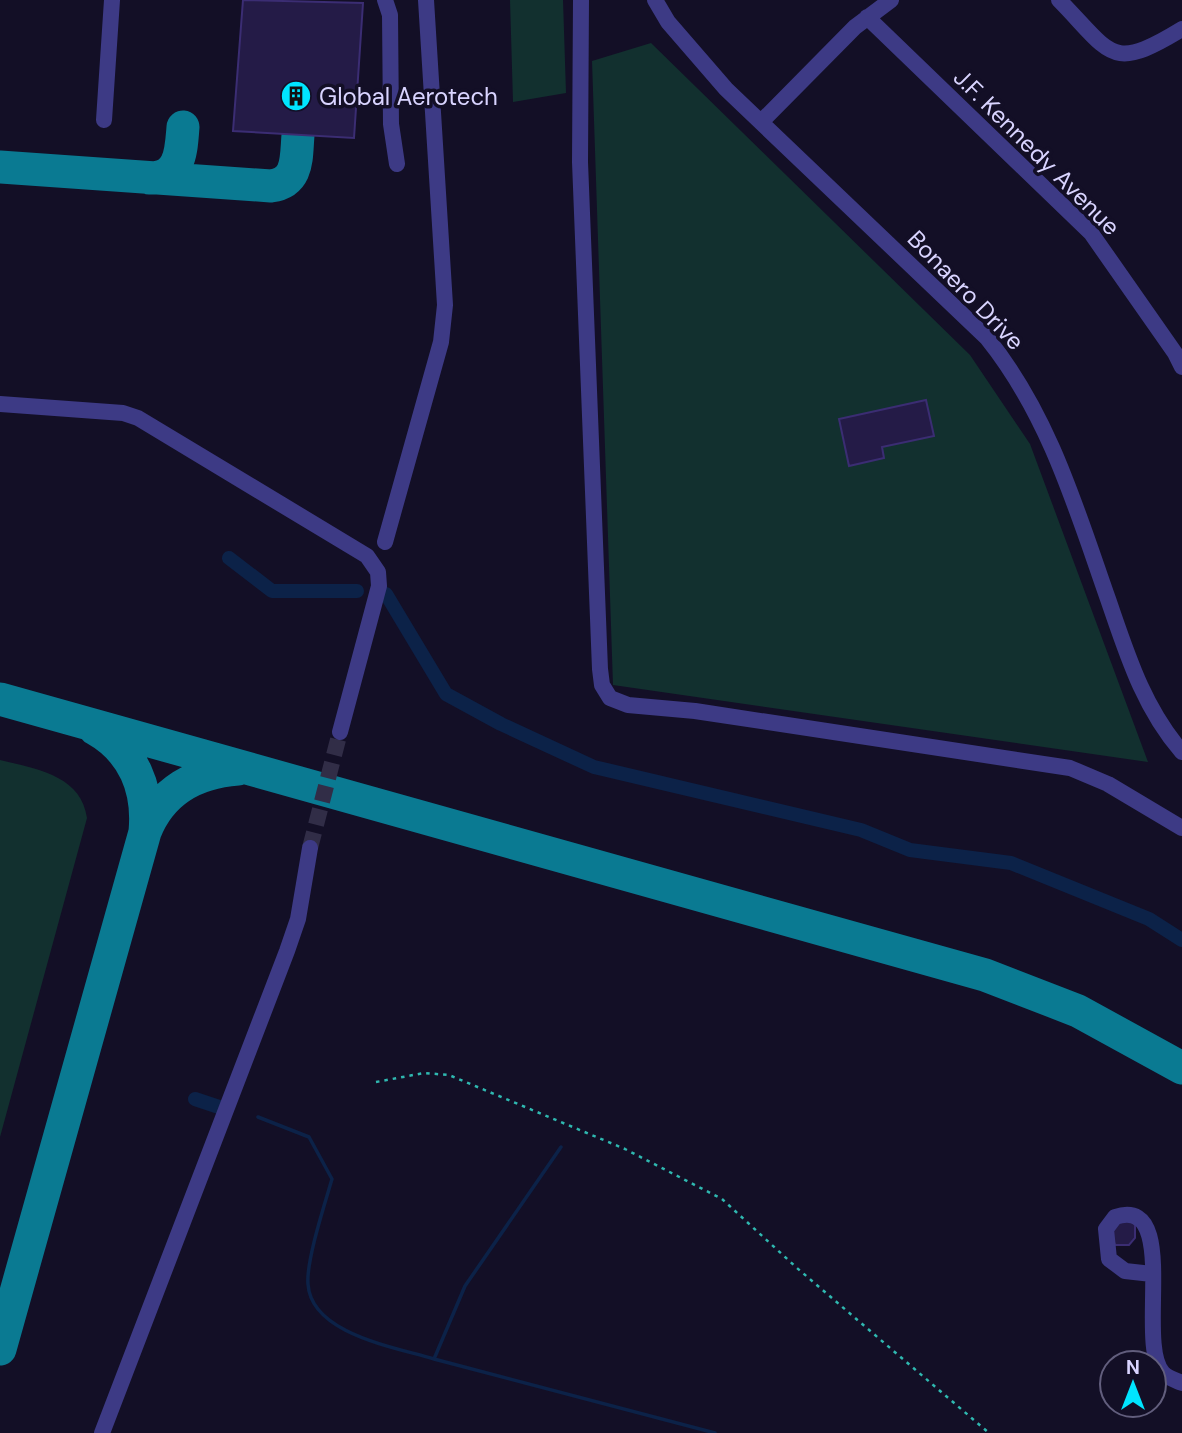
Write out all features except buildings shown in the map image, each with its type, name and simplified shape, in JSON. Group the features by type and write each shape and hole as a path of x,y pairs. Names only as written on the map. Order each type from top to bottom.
{"street":[{"path":"104,120 112,0"},
{"path":"385,0 390,15 391,124 397,164"},
{"path":"385,542 441,342 444,304 426,0"},
{"path":"581,0 581,175 599,641 603,685 610,698 628,705 695,711 1070,768 1108,784 1182,828"},
{"name":"Bonaero Drive","path":"654,0 668,22 700,59 988,338 1021,385 1064,474 1135,675 1154,717 1182,752"},
{"path":"762,121 867,17 891,0"},
{"path":"1059,0 1107,48 1125,55 1146,51 1182,29"},
{"name":"J.F. Kennedy Avenue","path":"867,17 1091,233 1168,342 1182,367"},
{"path":"0,404 123,413 138,418 367,556 378,572 379,586 340,732"},
{"path":"102,1433 287,951 300,909 310,848"},
{"path":"1152,1274 1151,1338 1154,1357 1163,1373 1182,1383"}],"path":[{"path":"376,1082 424,1073 449,1075 625,1149 704,1187 735,1209 797,1268 989,1433"}],"green space":[{"path":"510,0 563,0 566,93 513,102"},
{"path":"651,43 970,355 1030,444 1148,762 613,685 592,61"},
{"path":"0,760 42,771 66,783 76,792 87,818 0,1137"}],"waterway":[{"path":"229,558 272,591 357,591"},
{"path":"386,594 446,694 501,724 594,767 861,830 910,850 1011,863 1149,919 1182,940"},
{"path":"195,1099 219,1107"},
{"path":"258,1117 309,1137 332,1179 308,1274 313,1301 323,1315 358,1336 434,1359 465,1286 561,1147"},
{"path":"434,1359 715,1433"}],"taxiway":[{"path":"149,178 160,177 173,168 180,154 183,127"},
{"path":"0,167 271,186 287,180 291,174 296,160 298,135"},
{"path":"0,699 985,975 1078,1011 1182,1068"},
{"path":"0,1349 145,832 144,801 136,773 120,748 95,729"},
{"path":"145,832 160,805 182,786 208,774 238,769"}],"tunnel":[{"path":"310,848 340,732"}],"place":[{"name":"Global Aerotech","path":"296,96"}]}
